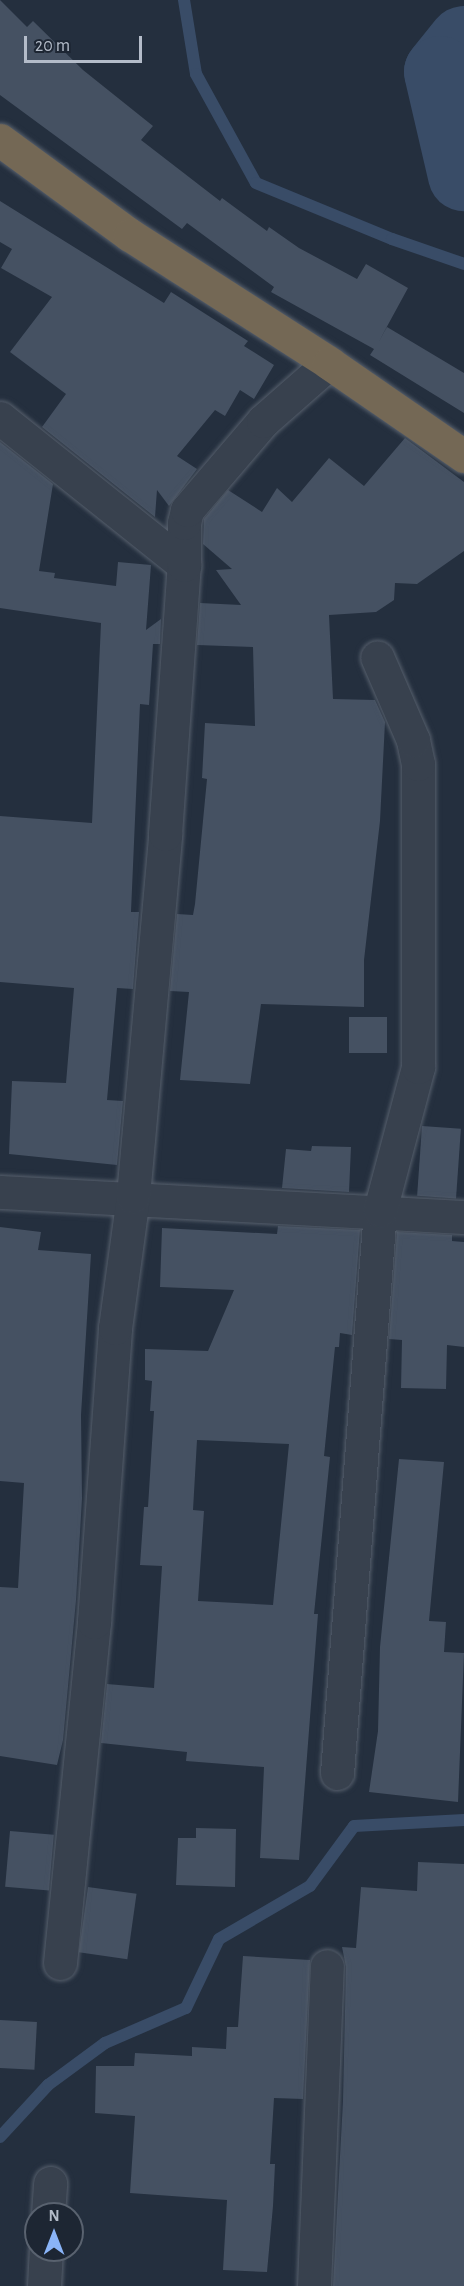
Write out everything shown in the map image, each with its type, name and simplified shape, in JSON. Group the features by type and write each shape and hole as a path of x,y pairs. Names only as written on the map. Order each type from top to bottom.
{"highway":[{"path":"3,151 329,363 464,456"}],"street":[{"path":"60,1963 94,1623 115,1328 133,1197 187,510 263,421 329,363"},
{"path":"0,418 184,565"},
{"path":"337,1773 380,1210 418,1067 418,776 413,740 377,657"},
{"path":"0,1192 380,1210 464,1217"},
{"path":"314,2286 327,1965"},
{"path":"44,2286 45,2262"}],"building":[{"path":"0,0 27,27 33,21 83,70 153,126 141,140 220,201 222,198 267,231 269,227 299,248 357,279 366,264 408,288 378,343 387,327 464,373 464,413 370,355 374,349 271,292 274,287 187,223 182,229 0,95"},
{"path":"0,201 164,303 171,292 248,341 244,346 274,365 254,399 240,390 225,416 215,410 177,456 197,469 169,506 157,490 155,517 42,427 66,394 10,352 52,297 1,268 12,249 0,242"},
{"path":"405,438 464,482 464,551 417,584 395,583 394,600 376,612 329,615 333,699 375,700 385,722 380,821 364,960 364,1007 261,1004 250,1084 180,1080 189,992 170,991 177,914 193,915 195,904 207,779 202,778 205,723 255,726 253,647 197,645 200,603 241,605 216,570 232,569 203,544 204,519 228,490 262,512 277,488 292,502 329,458 364,486"},
{"path":"0,442 53,484 39,571 55,573 54,578 116,586 118,562 151,565 146,630 161,619 160,644 153,644 149,705 140,704 131,912 139,912 133,989 117,988 107,1100 123,1101 117,1165 9,1154 12,1081 66,1083 74,988 0,982 0,816 92,823 101,623 0,608"},
{"path":"349,1017 387,1017 387,1053 349,1053"},
{"path":"422,1126 461,1129 456,1199 417,1196"},
{"path":"312,1146 351,1147 349,1192 282,1188 286,1149 311,1151"},
{"path":"278,1226 360,1230 352,1335 340,1333 339,1347 335,1347 324,1456 330,1457 314,1614 318,1614 299,1860 260,1858 264,1767 186,1761 187,1752 101,1743 107,1684 154,1688 162,1566 140,1565 144,1507 148,1507 154,1411 150,1411 152,1381 145,1380 145,1349 208,1351 234,1290 160,1287 162,1228 277,1234","holes":["197,1440 289,1444 273,1605 198,1601 204,1511 193,1510"]},
{"path":"0,1227 41,1232 38,1250 91,1254 81,1415 82,1499 76,1600 63,1740 57,1765 0,1756 0,1587 18,1588 24,1483 0,1481"},
{"path":"397,1232 452,1235 452,1241 464,1242 464,1347 447,1345 446,1389 401,1388 402,1340 389,1339"},
{"path":"399,1459 444,1462 429,1621 446,1622 444,1652 464,1653 458,1802 369,1792 378,1731 380,1647"},
{"path":"196,1828 236,1829 235,1887 176,1885 178,1838 196,1838"},
{"path":"10,1831 54,1835 49,1891 5,1887"},
{"path":"418,1862 464,1864 464,2286 333,2286 343,2101 346,1967 342,1947 356,1948 361,1887 417,1891"},
{"path":"88,1887 137,1894 127,1959 79,1952"},
{"path":"243,1956 310,1960 303,2099 274,2098 270,2164 275,2164 267,2272 223,2270 227,2200 130,2193 135,2116 95,2113 96,2066 134,2066 135,2053 192,2056 192,2047 226,2049 227,2027 238,2027"},
{"path":"0,2020 37,2022 34,2070 0,2068"}],"waterway":[{"path":"184,0 196,74 256,183 392,239 464,264"},
{"path":"464,42 440,72 464,175"},
{"path":"0,2137 48,2085 105,2043 186,2008 219,1939 310,1886 354,1826 464,1820"}]}
